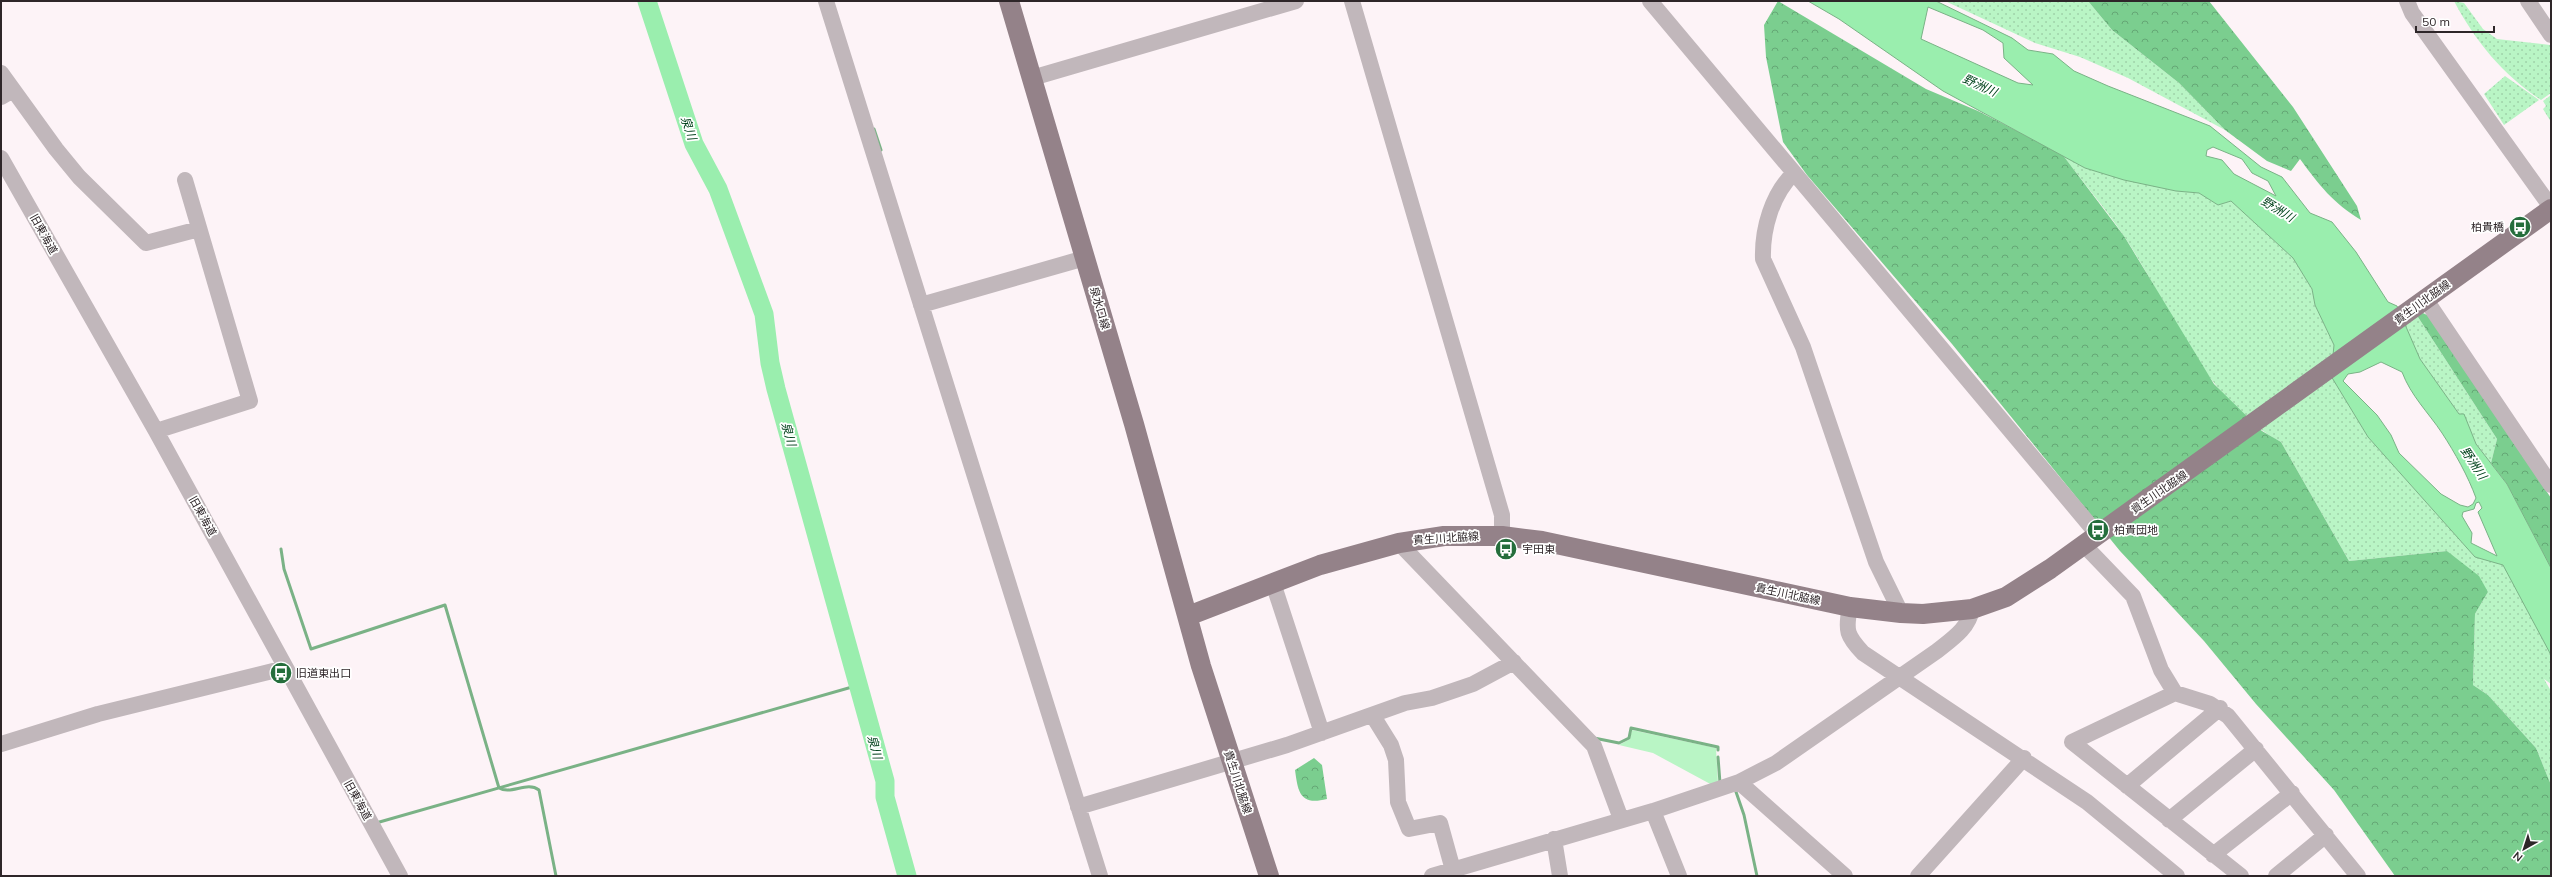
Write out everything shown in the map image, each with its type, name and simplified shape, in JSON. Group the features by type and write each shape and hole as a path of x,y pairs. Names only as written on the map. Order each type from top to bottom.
{"main road":[{"name":"泉水口線","path":"1009,1 1188,616"},
{"name":"貴生川北脇線","path":"1269,876 1201,666 1188,616 1320,565 1399,543 1444,536 1502,536 1542,541 1850,607 1923,614 1972,609 2006,597 2022,588 2165,488 2421,304 2551,208"}],"street":[{"path":"826,1 1100,876"},
{"path":"1032,78 1296,1"},
{"path":"1352,1 1502,515 1502,536"},
{"path":"1650,1 1794,173 2090,540 2132,596 2161,670 2175,693"},
{"path":"2407,1 2412,14 2551,208"},
{"path":"2532,2 2551,35"},
{"path":"1,73 7,93 79,177 146,242 199,229"},
{"name":"旧東海道","path":"1,158 156,430 400,876"},
{"path":"1794,173 1784,183 1776,196 1764,243 1763,259 1803,347 1876,562 1901,613"},
{"path":"156,430 250,401 235,328 199,229 185,180"},
{"path":"921,305 1085,258"},
{"path":"2421,304 2551,485"},
{"path":"1399,543 1594,746 1621,819"},
{"path":"1273,583 1322,733"},
{"path":"1850,607 1847,624 1849,638 1863,653 2024,758 2087,802 2177,876"},
{"path":"1432,876 1621,819 1653,811 1739,782 1776,763 1900,678 1960,632 1971,618 1972,609"},
{"path":"1078,807 1322,733 1373,716 1405,703 1432,698 1473,684 1514,662"},
{"path":"1,744 98,714 285,668"},
{"path":"2241,876 2072,742 2175,693 2195,698 2220,708 2256,749 2358,876"},
{"path":"2127,786 2220,708"},
{"path":"1373,716 1391,745 1396,760 1398,802 1409,829 1440,824 1453,870"},
{"path":"2169,820 2256,749"},
{"path":"1918,876 2024,758"},
{"path":"1739,782 1846,876"},
{"path":"2213,855 2292,793"},
{"path":"1653,811 1679,876"},
{"path":"2276,876 2326,835"},
{"path":"1554,839 1560,876"}],"shaded area":[{"path":"1945,1 2088,1 2112,30 2179,83 2225,130 2128,78 2080,57 2035,43"},
{"path":"2454,1 2464,3 2483,29 2497,39 2550,45 2551,93 2541,100 2514,80 2491,56 2471,30"},
{"path":"2505,76 2539,100 2504,125 2484,94"},
{"path":"2551,95 2551,122 2543,109 2546,106 2543,101"},
{"path":"2062,154 2085,168 2176,191 2199,193 2218,205 2231,201 2293,258 2312,289 2315,305 2334,345 2331,376 2368,437 2475,557 2503,564 2551,655 2551,684 2544,679 2551,691 2551,785 2536,748 2488,695 2473,685 2475,614 2488,592 2447,551 2349,561 2281,442 2254,424 2230,402 2209,377 2191,350 2124,236"},
{"path":"2416,314 2497,439 2491,463 2476,444 2464,415 2459,414 2420,359 2403,323"},
{"path":"1632,730 1716,748 1718,783 1714,786 1653,753 1619,745 1630,739"}],"green space":[{"path":"1778,1 1926,89 1978,111 2062,154 2124,236 2214,384 2262,431 2281,442 2349,561 2447,551 2479,576 2488,592 2475,614 2473,685 2488,695 2536,748 2551,785 2551,876 2395,876 2334,790 2256,704 2204,641 2120,551 1952,344 1807,175 1783,142 1766,57 1764,25"},
{"path":"2088,1 2209,1 2293,107 2357,206 2361,220 2342,207 2327,193 2300,159 2291,171 2267,161 2225,130 2179,83 2112,30"},
{"path":"2423,313 2431,317 2551,498 2551,568 2507,484 2491,463 2497,439 2416,314"},
{"path":"1314,758 1322,765 1327,799 1318,801 1306,799 1299,791 1295,770"}],"water":[{"name":"野洲川","path":"1808,1 1936,1 2012,38 2028,50 2053,54 2074,71 2210,126 2261,167 2282,177 2310,213 2332,222 2356,252 2388,302 2397,306 2420,359 2459,414 2464,414 2476,444 2507,484 2551,568 2551,655 2503,565 2475,557 2368,437 2331,376 2334,345 2315,305 2312,289 2293,258 2231,201 2218,205 2199,193 2176,191 2124,180 2085,168 1943,91 1839,19","holes":["1928,7 1983,30 2003,43 2004,58 2033,85 2018,83 1921,39","2213,147 2242,159 2252,173 2268,181 2276,196 2234,174 2222,160 2206,156 2207,150","2381,362 2402,372 2410,389 2452,448 2476,498 2473,504 2468,507 2460,505 2441,494 2399,453 2391,435 2377,415 2343,381 2348,374 2360,372","2479,502 2482,508 2478,512 2497,556 2471,543 2472,533 2462,516 2463,512 2474,509 2476,503"]}],"waterway":[{"name":"泉川","path":"647,1 694,144 718,189 764,314 770,363 776,389 885,781 885,797 907,876"},
{"path":"874,129 881,150"},
{"path":"281,549 284,569 311,649 445,605 499,788"},
{"path":"376,823 859,685"},
{"path":"1594,738 1619,743 1629,738 1631,728 1718,747 1718,750"},
{"path":"1718,757 1720,783"},
{"path":"499,788 509,790 529,787 539,790 556,876"},
{"path":"1735,789 1744,815 1757,876"}],"place":[{"name":"柏貴橋","path":"2520,227"},
{"name":"柏貴団地","path":"2098,530"},
{"name":"宇田東","path":"1506,549"},
{"name":"旧道東出口","path":"281,673"}]}
